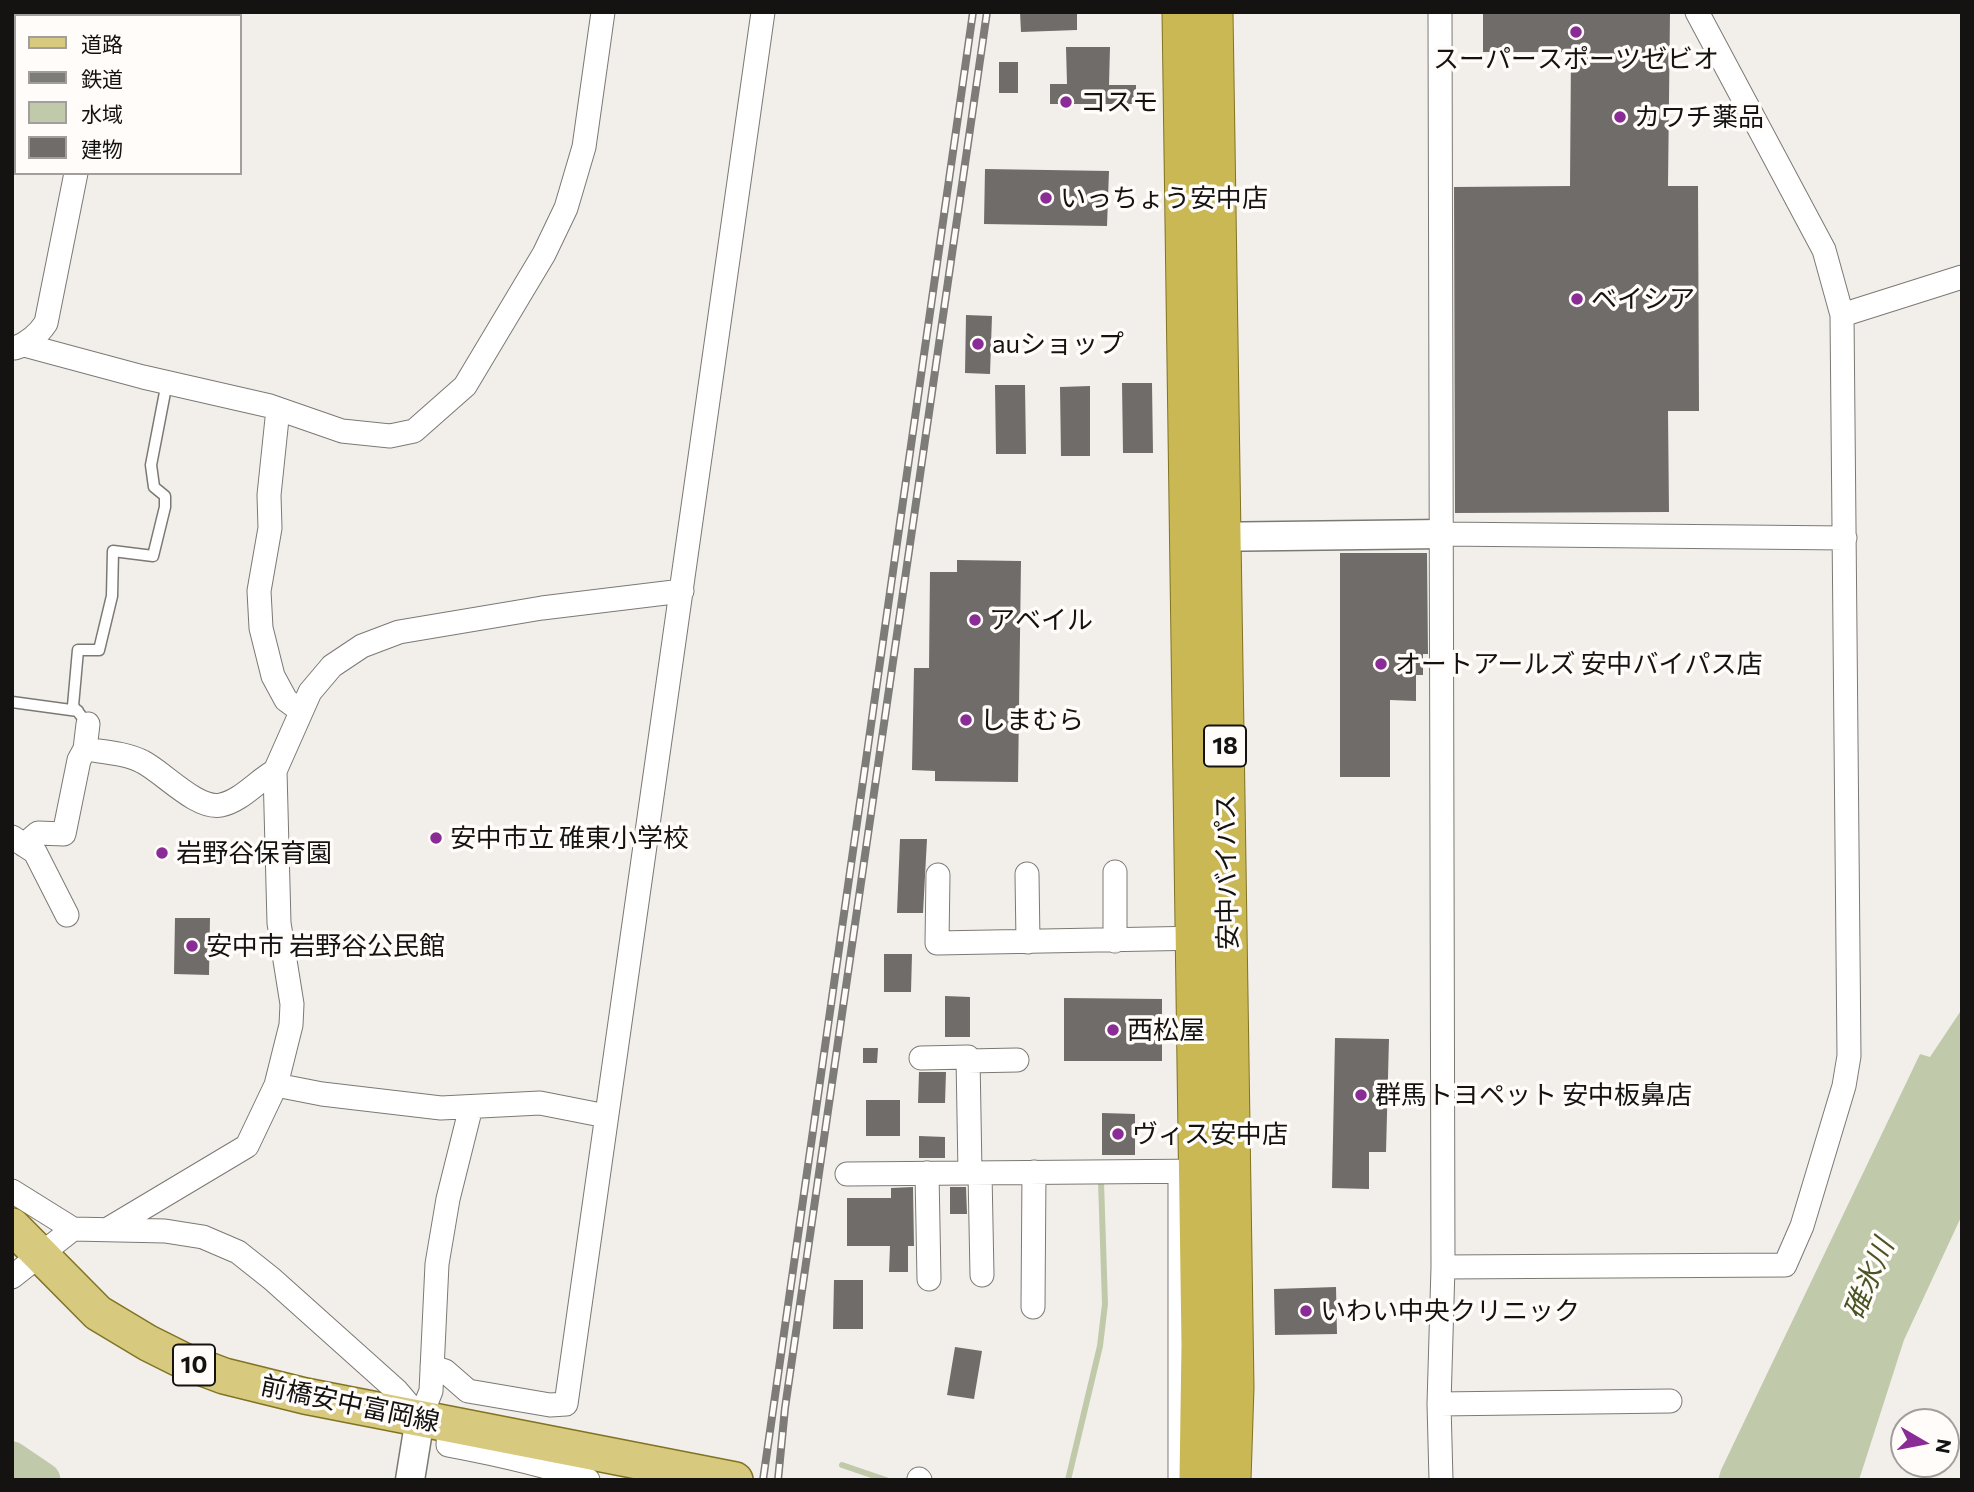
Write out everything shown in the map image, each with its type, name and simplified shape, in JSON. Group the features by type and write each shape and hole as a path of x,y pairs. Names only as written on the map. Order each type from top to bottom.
{"highway":[{"name":"安中バイパス","path":"1181,12 1206,537"},
{"name":"安中バイパス","path":"1198,1480 1203,1171 1212,938 1206,537 1214,12"},
{"name":"安中バイパス","path":"1203,1171 1235,1387 1232,1480"}],"main road":[{"name":"前橋安中富岡線","path":"12,1226 98,1313 184,1362 224,1376 305,1396 734,1480"}],"street":[{"path":"18,347 278,409 342,430 390,436 414,431 465,386 544,254 566,208 584,147 603,12"},
{"path":"432,1367 445,1371 468,1391 550,1405 566,1404 763,12"},
{"path":"1440,12 1443,1268 1439,1404 1441,1480"},
{"path":"1443,1268 1785,1265 1802,1226 1844,1086 1849,1056 1842,315 1824,250 1697,12"},
{"path":"18,347 39,334 46,323 76,175"},
{"path":"1842,315 1962,277"},
{"path":"278,409 269,495 270,528 259,591 261,628 273,676 286,700 301,711"},
{"path":"1206,537 1442,534 1845,538"},
{"path":"108,1229 247,1146 276,1085 291,1025 292,1004 279,923 275,771 310,692 332,666 362,646 399,632 542,608 682,591"},
{"path":"18,841 38,833 64,834 79,760 85,749 83,718"},
{"path":"85,749 141,761 194,798 218,806 234,801 260,779 275,771"},
{"path":"18,841 35,852 67,915"},
{"path":"1115,872 1115,941"},
{"path":"1027,874 1028,942"},
{"path":"938,875 937,943 1212,938"},
{"path":"921,1058 968,1057 982,1275"},
{"path":"968,1062 1017,1060"},
{"path":"276,1085 322,1094 441,1108 540,1103 606,1115"},
{"path":"471,1107 448,1199 437,1264 431,1391 435,1421 448,1445 497,1454 589,1480"},
{"path":"847,1174 1203,1171 1180,1480"},
{"path":"1033,1307 1034,1172"},
{"path":"928,1173 929,1279"},
{"path":"12,1191 73,1230 165,1231 203,1237 238,1252 435,1421"},
{"path":"12,1277 73,1230"},
{"path":"1439,1404 1670,1401"},
{"path":"410,1480 435,1421"}],"lane":[{"path":"83,718 73,706 78,650 99,650 112,596 113,551 153,556 165,507 165,496 154,487 151,465 167,382"},
{"path":"12,702 83,718"}],"water":[{"name":"碓氷川","path":"1962,1009 1962,1215 1904,1340 1859,1480 1718,1480 1920,1054 1930,1057"}],"building":[{"path":"1020,12 1077,12 1077,30 1021,32"},
{"name":"ベイシア","path":"1483,12 1670,12 1668,186 1698,186 1699,411 1668,411 1669,512 1455,513 1454,187 1570,186 1571,52 1483,52"},
{"path":"1066,47 1110,47 1109,85 1136,85 1136,104 1050,104 1050,84 1067,84"},
{"path":"999,62 1018,62 1018,93 999,93"},
{"name":"いっちょう安中店","path":"985,169 1109,171 1107,226 984,224"},
{"name":"auショップ","path":"966,315 992,316 990,374 965,373"},
{"path":"1122,383 1152,383 1153,453 1123,453"},
{"path":"995,385 1025,385 1026,454 996,454"},
{"path":"1090,386 1090,456 1061,456 1060,387"},
{"name":"オートアールズ 安中バイパス店","path":"1340,553 1427,553 1428,654 1423,654 1423,675 1416,675 1416,701 1390,700 1390,777 1340,777"},
{"path":"957,560 1021,561 1018,782 935,781 935,771 912,770 914,668 929,668 930,572 957,572"},
{"path":"900,839 927,839 923,913 897,913"},
{"name":"安中市 岩野谷公民館","path":"175,918 210,918 209,975 174,974"},
{"path":"884,954 912,954 911,992 884,992"},
{"path":"945,996 970,997 970,1037 945,1037"},
{"name":"西松屋","path":"1064,998 1162,999 1162,1061 1064,1061"},
{"name":"群馬トヨペット 安中板鼻店","path":"1335,1038 1389,1039 1386,1152 1369,1152 1369,1189 1332,1188"},
{"path":"863,1048 878,1048 877,1063 863,1063"},
{"path":"919,1072 946,1072 945,1103 918,1103"},
{"path":"866,1100 900,1100 900,1136 866,1136"},
{"name":"ヴィス安中店","path":"1102,1113 1135,1114 1135,1155 1102,1155"},
{"path":"919,1136 945,1137 945,1158 919,1158"},
{"path":"913,1187 914,1246 908,1246 908,1272 889,1272 890,1246 847,1246 847,1198 891,1198 891,1188"},
{"path":"950,1187 966,1187 967,1214 950,1214"},
{"path":"834,1280 863,1280 863,1329 833,1329"},
{"name":"いわい中央クリニック","path":"1336,1287 1337,1334 1275,1335 1274,1289"},
{"path":"955,1347 982,1351 974,1399 947,1395"}],"waterway":[{"path":"1068,1480 1100,1346 1105,1304 1101,1181"},
{"path":"12,1459 43,1480"},
{"path":"842,1465 886,1480"}],"railway":[{"path":"763,1480 973,12"},
{"path":"778,1480 785,1408 987,12"}],"place":[{"name":"スーパースポーツゼビオ","path":"1576,32"},
{"name":"コスモ","path":"1066,102"},
{"name":"カワチ薬品","path":"1620,117"},
{"name":"いっちょう安中店","path":"1046,198"},
{"name":"ベイシア","path":"1577,299"},
{"name":"auショップ","path":"978,344"},
{"name":"アベイル","path":"975,620"},
{"name":"オートアールズ 安中バイパス店","path":"1381,664"},
{"name":"しまむら","path":"966,720"},
{"name":"安中市立 碓東小学校","path":"436,838"},
{"name":"岩野谷保育園","path":"162,853"},
{"name":"安中市 岩野谷公民館","path":"192,946"},
{"name":"西松屋","path":"1113,1030"},
{"name":"群馬トヨペット 安中板鼻店","path":"1361,1095"},
{"name":"ヴィス安中店","path":"1118,1134"},
{"name":"いわい中央クリニック","path":"1306,1311"}]}
